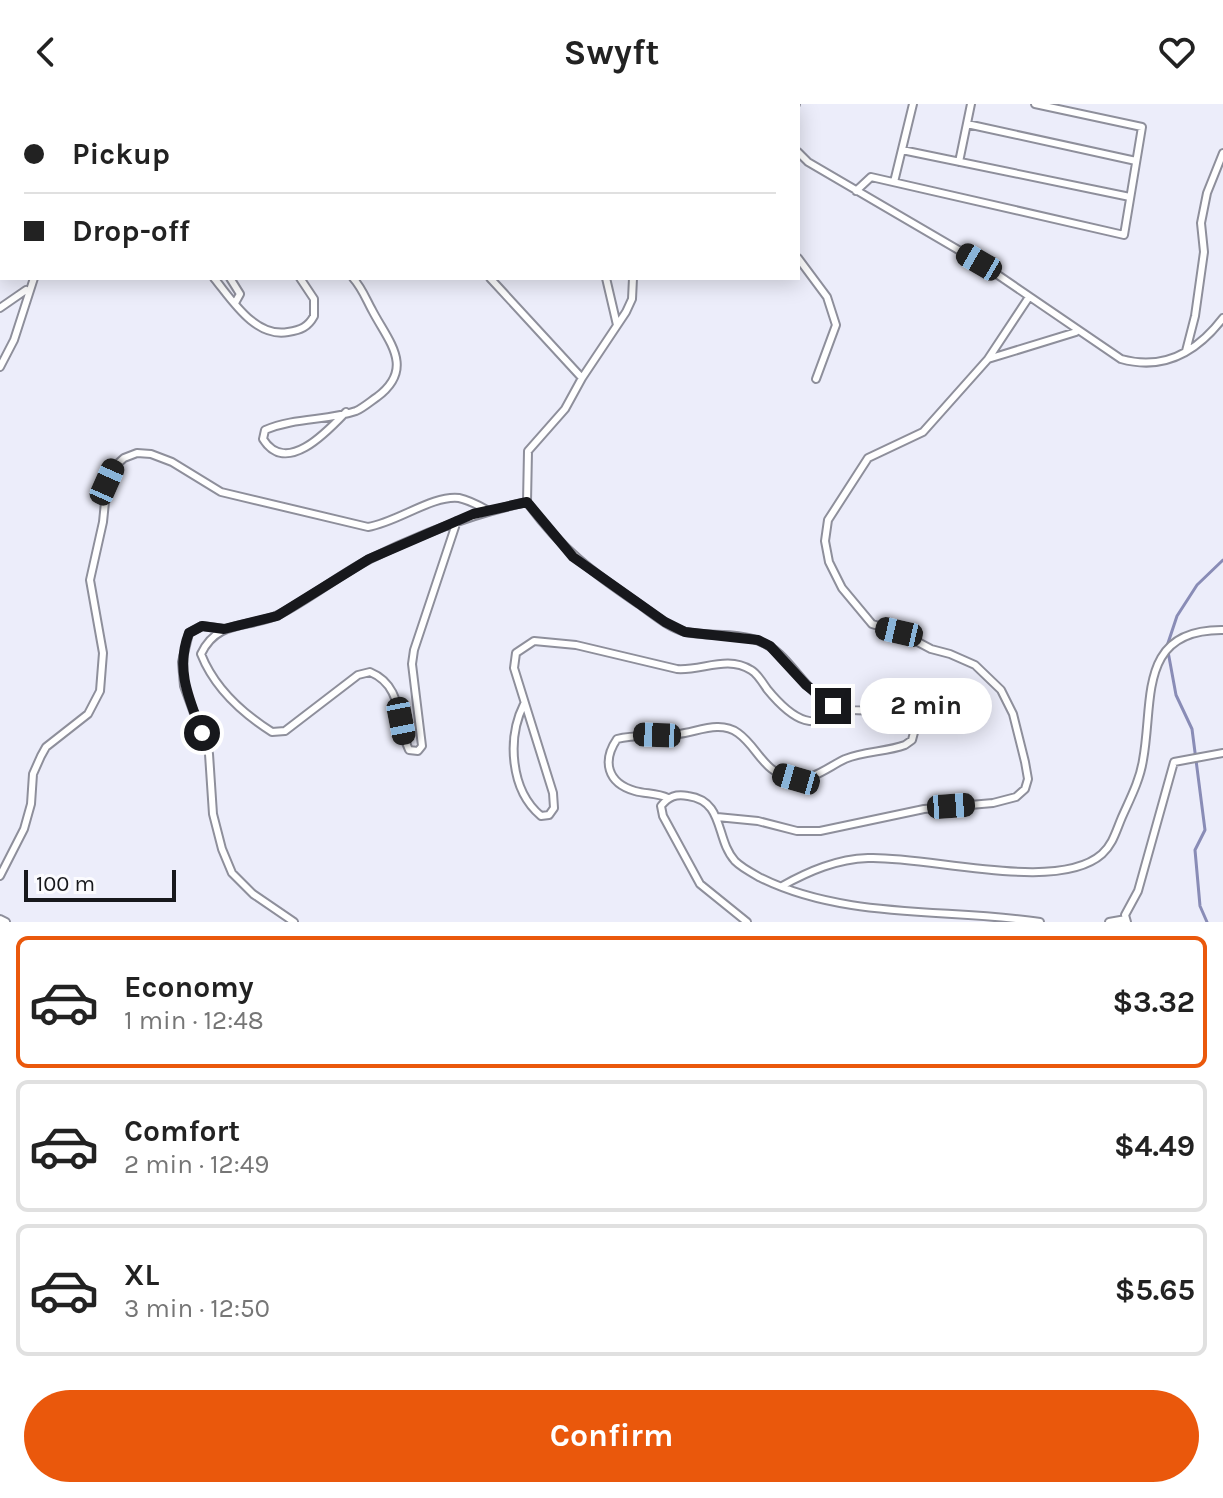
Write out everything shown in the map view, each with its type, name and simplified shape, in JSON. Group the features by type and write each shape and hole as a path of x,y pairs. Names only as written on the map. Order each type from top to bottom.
{"lane":[{"path":"894,182 913,104"},
{"path":"959,162 971,104"},
{"path":"856,191 871,177 1124,235 1142,127 1035,104"},
{"path":"967,124 1136,161"},
{"path":"902,150 1130,197"},
{"path":"1186,352 1195,316 1204,252 1201,223 1207,193 1223,153"},
{"path":"800,154 856,191 979,262 1077,332 1121,359 1140,364 1158,363 1186,352 1204,342 1223,318"},
{"path":"800,261 827,297 836,325 816,379"},
{"path":"0,367 21,320 33,280"},
{"path":"216,280 250,320 282,333 300,330 311,321 316,307 311,290 302,280"},
{"path":"231,280 240,294 235,303"},
{"path":"346,412 322,438 297,452 281,455 270,450 263,439 265,430 285,421 346,412 358,411 384,392 397,371 390,338 354,280"},
{"path":"492,280 582,378"},
{"path":"606,280 617,325"},
{"path":"633,280 632,299 617,325 565,409 528,451 527,502 573,557 665,622 685,632 758,640 770,646 833,706 898,710 910,713 916,725 912,740 893,749 847,758 810,778 796,779 780,774 758,758 740,734 723,727 678,735 633,735 617,739 607,757 608,768 614,777 635,791 668,798 678,795 697,797 709,805 734,860 755,875 782,886 864,906 1040,922"},
{"path":"0,308 29,287"},
{"path":"717,817 758,821 797,831 820,831 924,809 993,803 1016,797 1025,789 1028,779 1025,762 1013,714 1001,690 975,665 931,649 899,632 872,624 842,588 829,562 825,541 828,520 868,458 923,432 988,359 1029,297"},
{"path":"988,359 1077,332"},
{"path":"0,876 24,829 31,804 33,774 41,756 46,747 88,714 100,691 103,653 90,580 103,522 107,482 114,467 124,458 137,453 151,454 172,462 221,492 368,527 389,523 442,498 462,498 489,511"},
{"path":"457,521 414,650 412,664 422,746 418,751 409,750 405,741 396,697 388,683 370,672 358,675 285,731 272,732 222,690 208,672 201,654 207,640 224,629 277,616 369,559 457,521 527,502"},
{"path":"224,629 202,626 189,633 182,662 184,686 209,754 213,814 232,873 253,894 294,922"},
{"path":"782,886 807,872 843,860 900,858 1032,872 1061,871 1100,856 1113,842 1143,760 1154,666 1179,638 1202,630 1223,630"},
{"path":"524,704 514,731 513,752 518,780 533,809 541,816 549,815 554,808 553,793 514,668 516,653 534,641 576,645 677,669 734,664 752,670 779,703 800,720 817,724 832,721 851,709"},
{"path":"1109,922 1126,921 1125,915 1138,891 1174,762 1223,753"},
{"path":"668,798 661,806 663,816 700,884 747,922"},
{"path":"0,919 6,922"}],"waterway":[{"path":"1207,922 1200,906 1195,850 1205,830 1192,729 1176,695 1167,646 1177,616 1197,585 1223,560"}],"route":[{"path":"202,733 184,686 183,648 189,633 202,626 216,625 224,629 277,616 369,559 473,514 527,502 573,557 665,622 685,632 758,640 770,646 806,685 833,706"}]}
